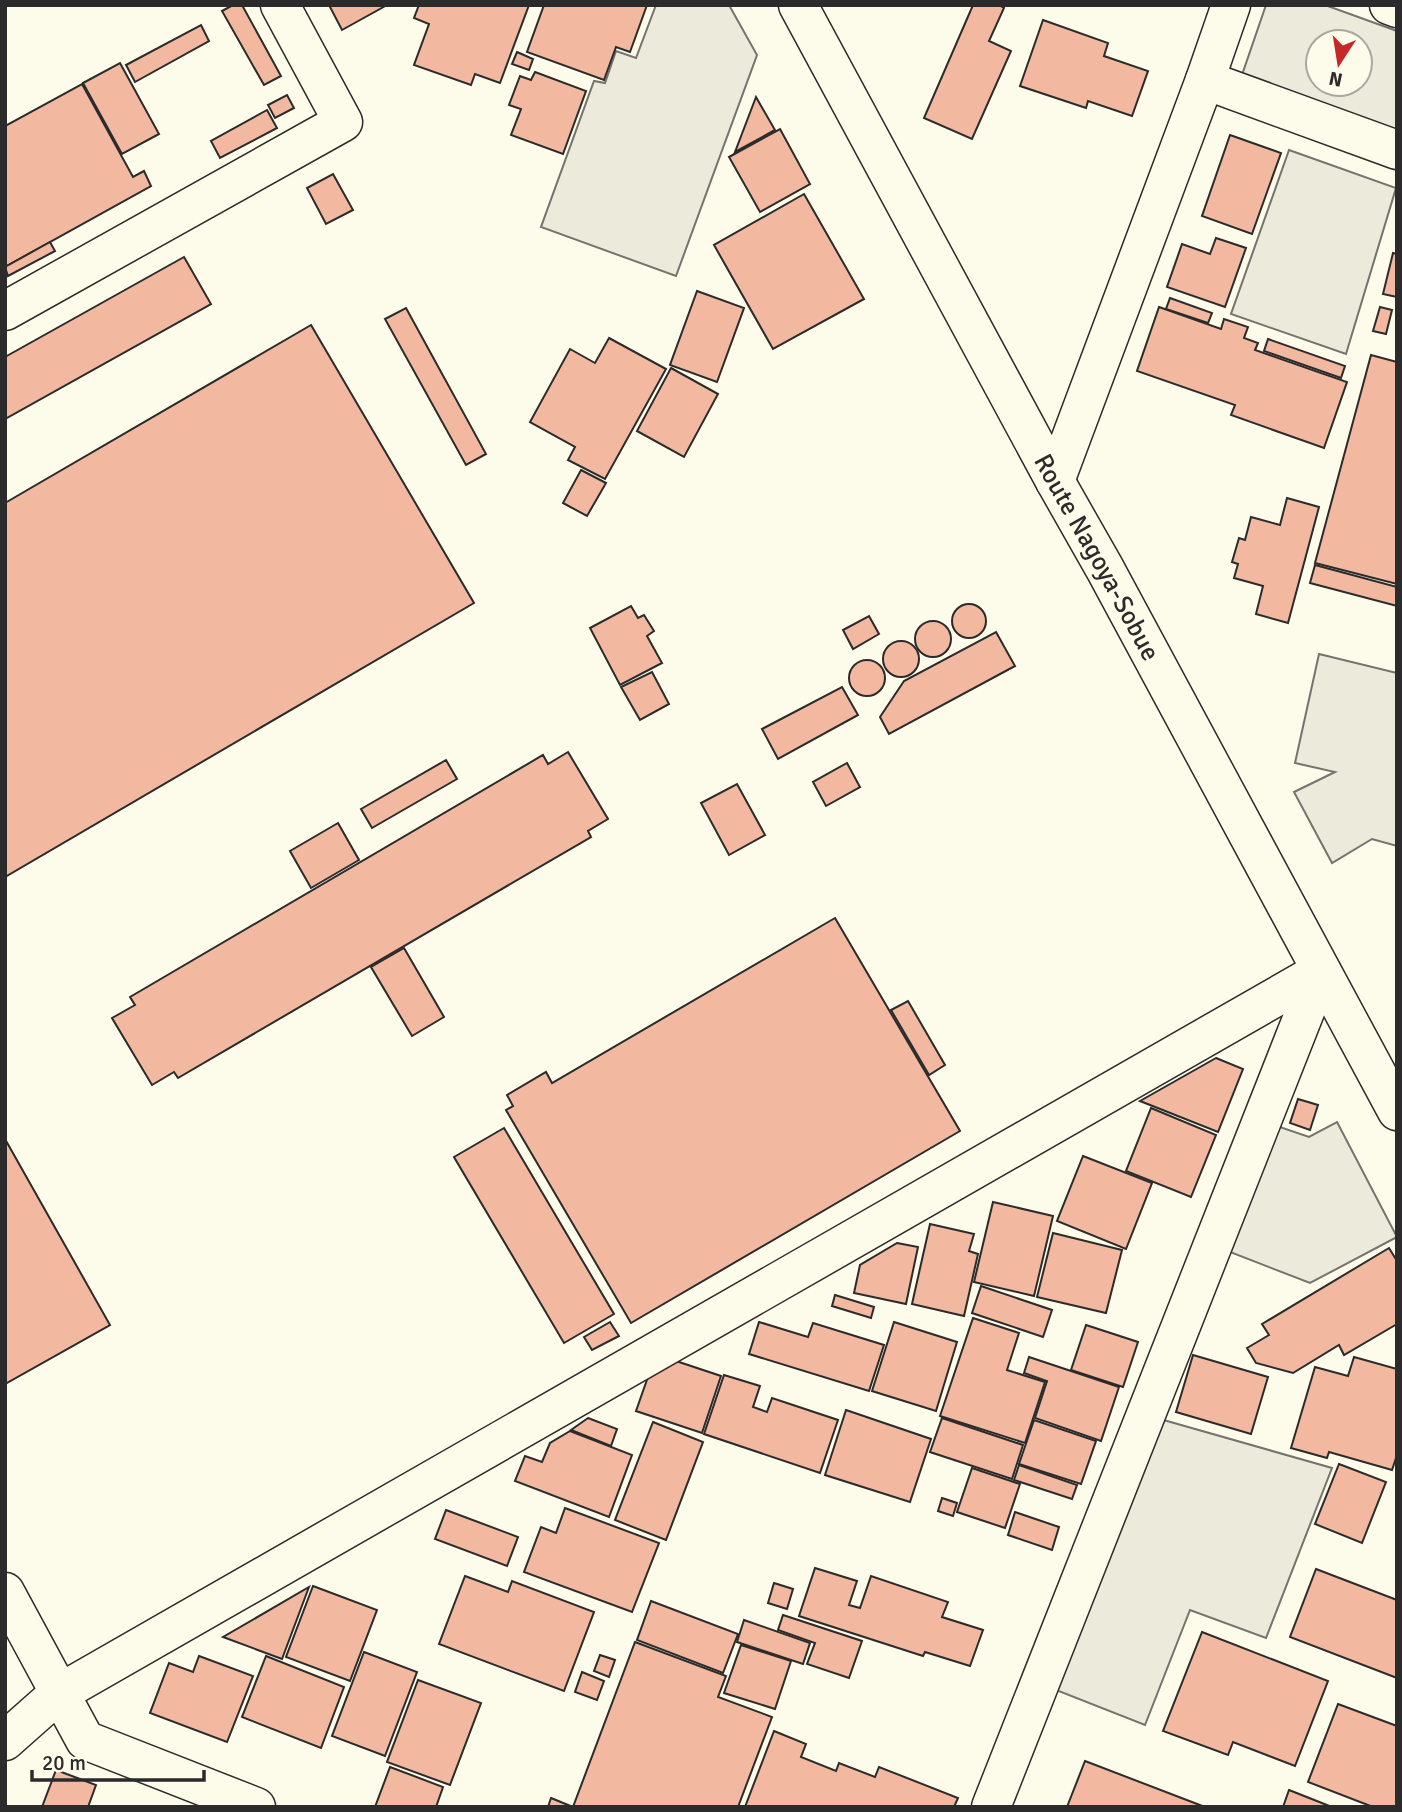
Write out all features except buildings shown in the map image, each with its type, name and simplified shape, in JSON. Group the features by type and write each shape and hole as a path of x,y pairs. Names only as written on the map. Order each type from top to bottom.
{"street":[{"path":"5,311 343,122 280,5"},
{"name":"Route Nagoya-Sobue","path":"798,5 1397,1111"},
{"path":"1055,481 1231,5"},
{"path":"1389,5 1397,8"},
{"path":"1205,80 1397,150"},
{"path":"5,1741 58,1694 1321,971"},
{"path":"991,1807 1321,971"},
{"path":"5,1592 85,1740 256,1807"}],"shaded area":[{"path":"656,5 729,5 757,55 676,276 541,227 594,81 605,83 616,51 636,58"},
{"path":"1266,5 1325,5 1397,31 1397,130 1307,98 1374,98 1374,28 1304,28 1304,97 1242,75"},
{"path":"1289,150 1396,188 1346,354 1231,314"},
{"path":"1319,654 1397,673 1397,846 1372,839 1332,863 1294,792 1335,772 1295,763"},
{"path":"1337,1122 1397,1237 1310,1283 1230,1252 1277,1126 1309,1137"},
{"path":"1160,1419 1332,1468 1266,1638 1190,1610 1145,1725 1056,1690"}]}
